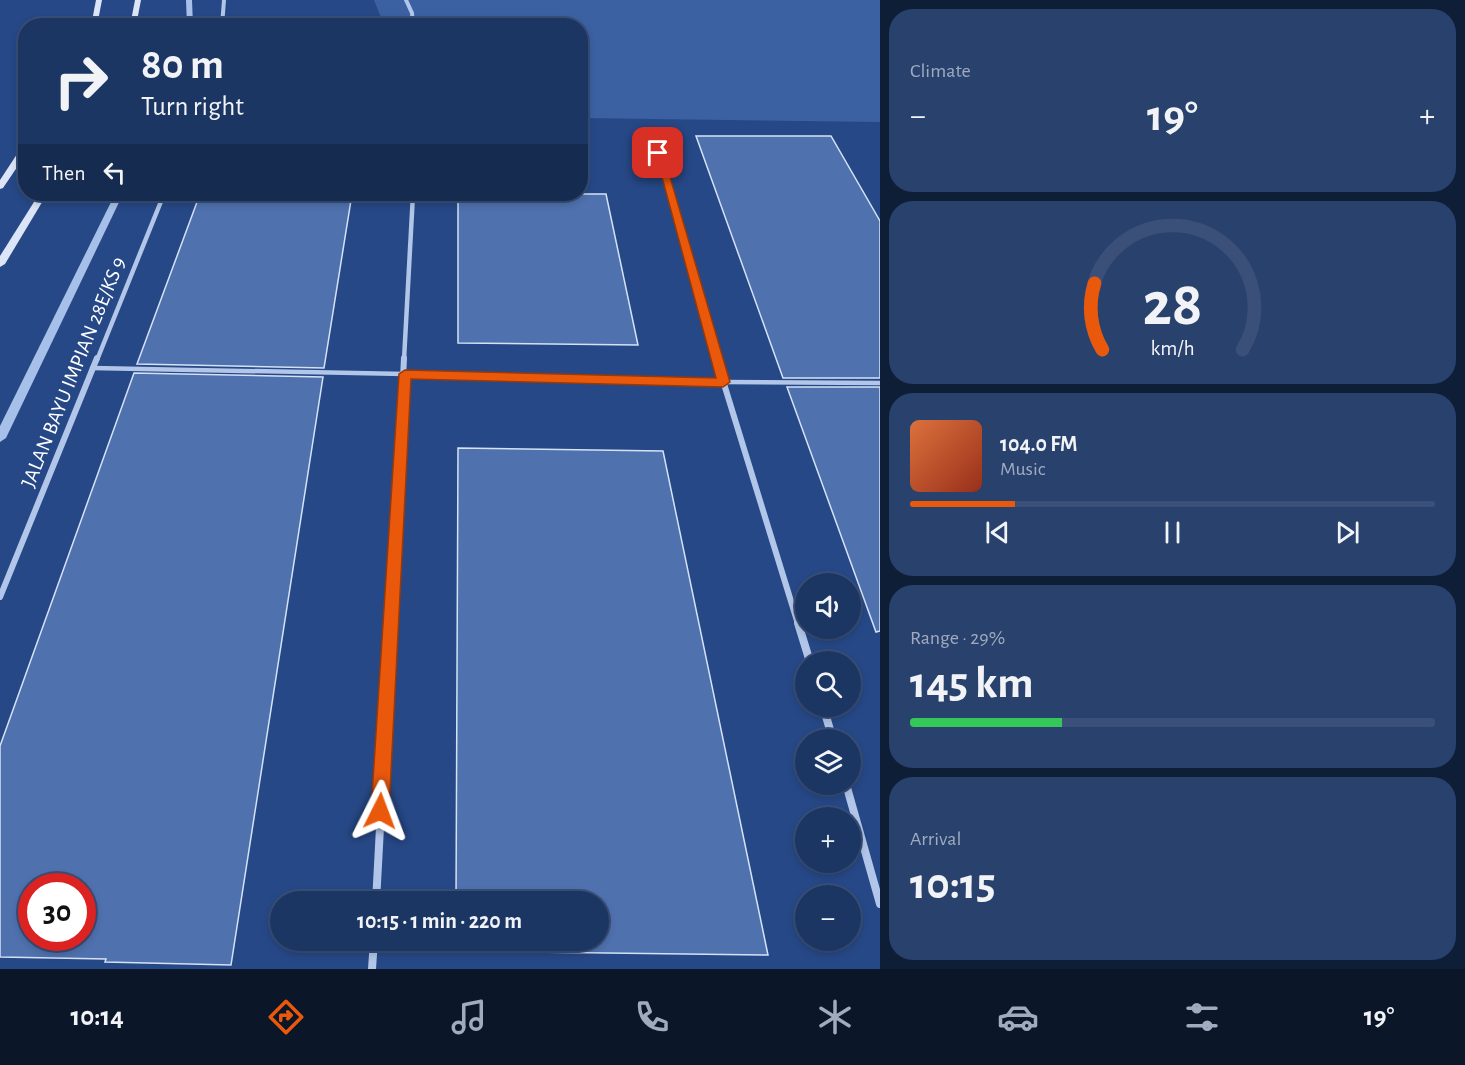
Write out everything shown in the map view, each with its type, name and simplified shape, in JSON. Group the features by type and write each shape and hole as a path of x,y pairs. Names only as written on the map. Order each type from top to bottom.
{"street":[{"path":"96,18 99,0"},
{"path":"135,18 138,0"},
{"path":"223,18 224,0"},
{"path":"406,0 412,18"},
{"path":"651,130 723,382 807,651"},
{"path":"0,186 18,159"},
{"path":"0,264 38,201"},
{"name":"JALAN BAYU IMPIAN 28E/KS 9","path":"0,597 161,201"},
{"path":"377,891 413,201"},
{"path":"405,374 723,382"},
{"path":"849,795 880,904"},
{"path":"372,969 373,951"}],"lane":[{"path":"92,368 405,374"},
{"path":"723,382 880,383"}],"shaded area":[{"path":"374,0 880,0 880,122 588,118 588,18 381,18"}],"building":[{"path":"696,136 831,136 880,221 880,378 783,378"},
{"path":"588,194 606,194 638,345 458,343 458,201 588,201"},
{"path":"197,201 351,201 324,368 137,364"},
{"path":"134,373 323,377 231,965 0,957 0,746"},
{"path":"787,387 880,387 880,631 876,632 861,591 861,573 855,573"},
{"path":"458,448 663,451 768,955 456,951 609,951 609,891 456,891"}],"waterway":[{"path":"189,0 190,18"},
{"path":"0,438 116,201"}],"route":[{"path":"380,811 405,374 723,382 658,153"}]}
